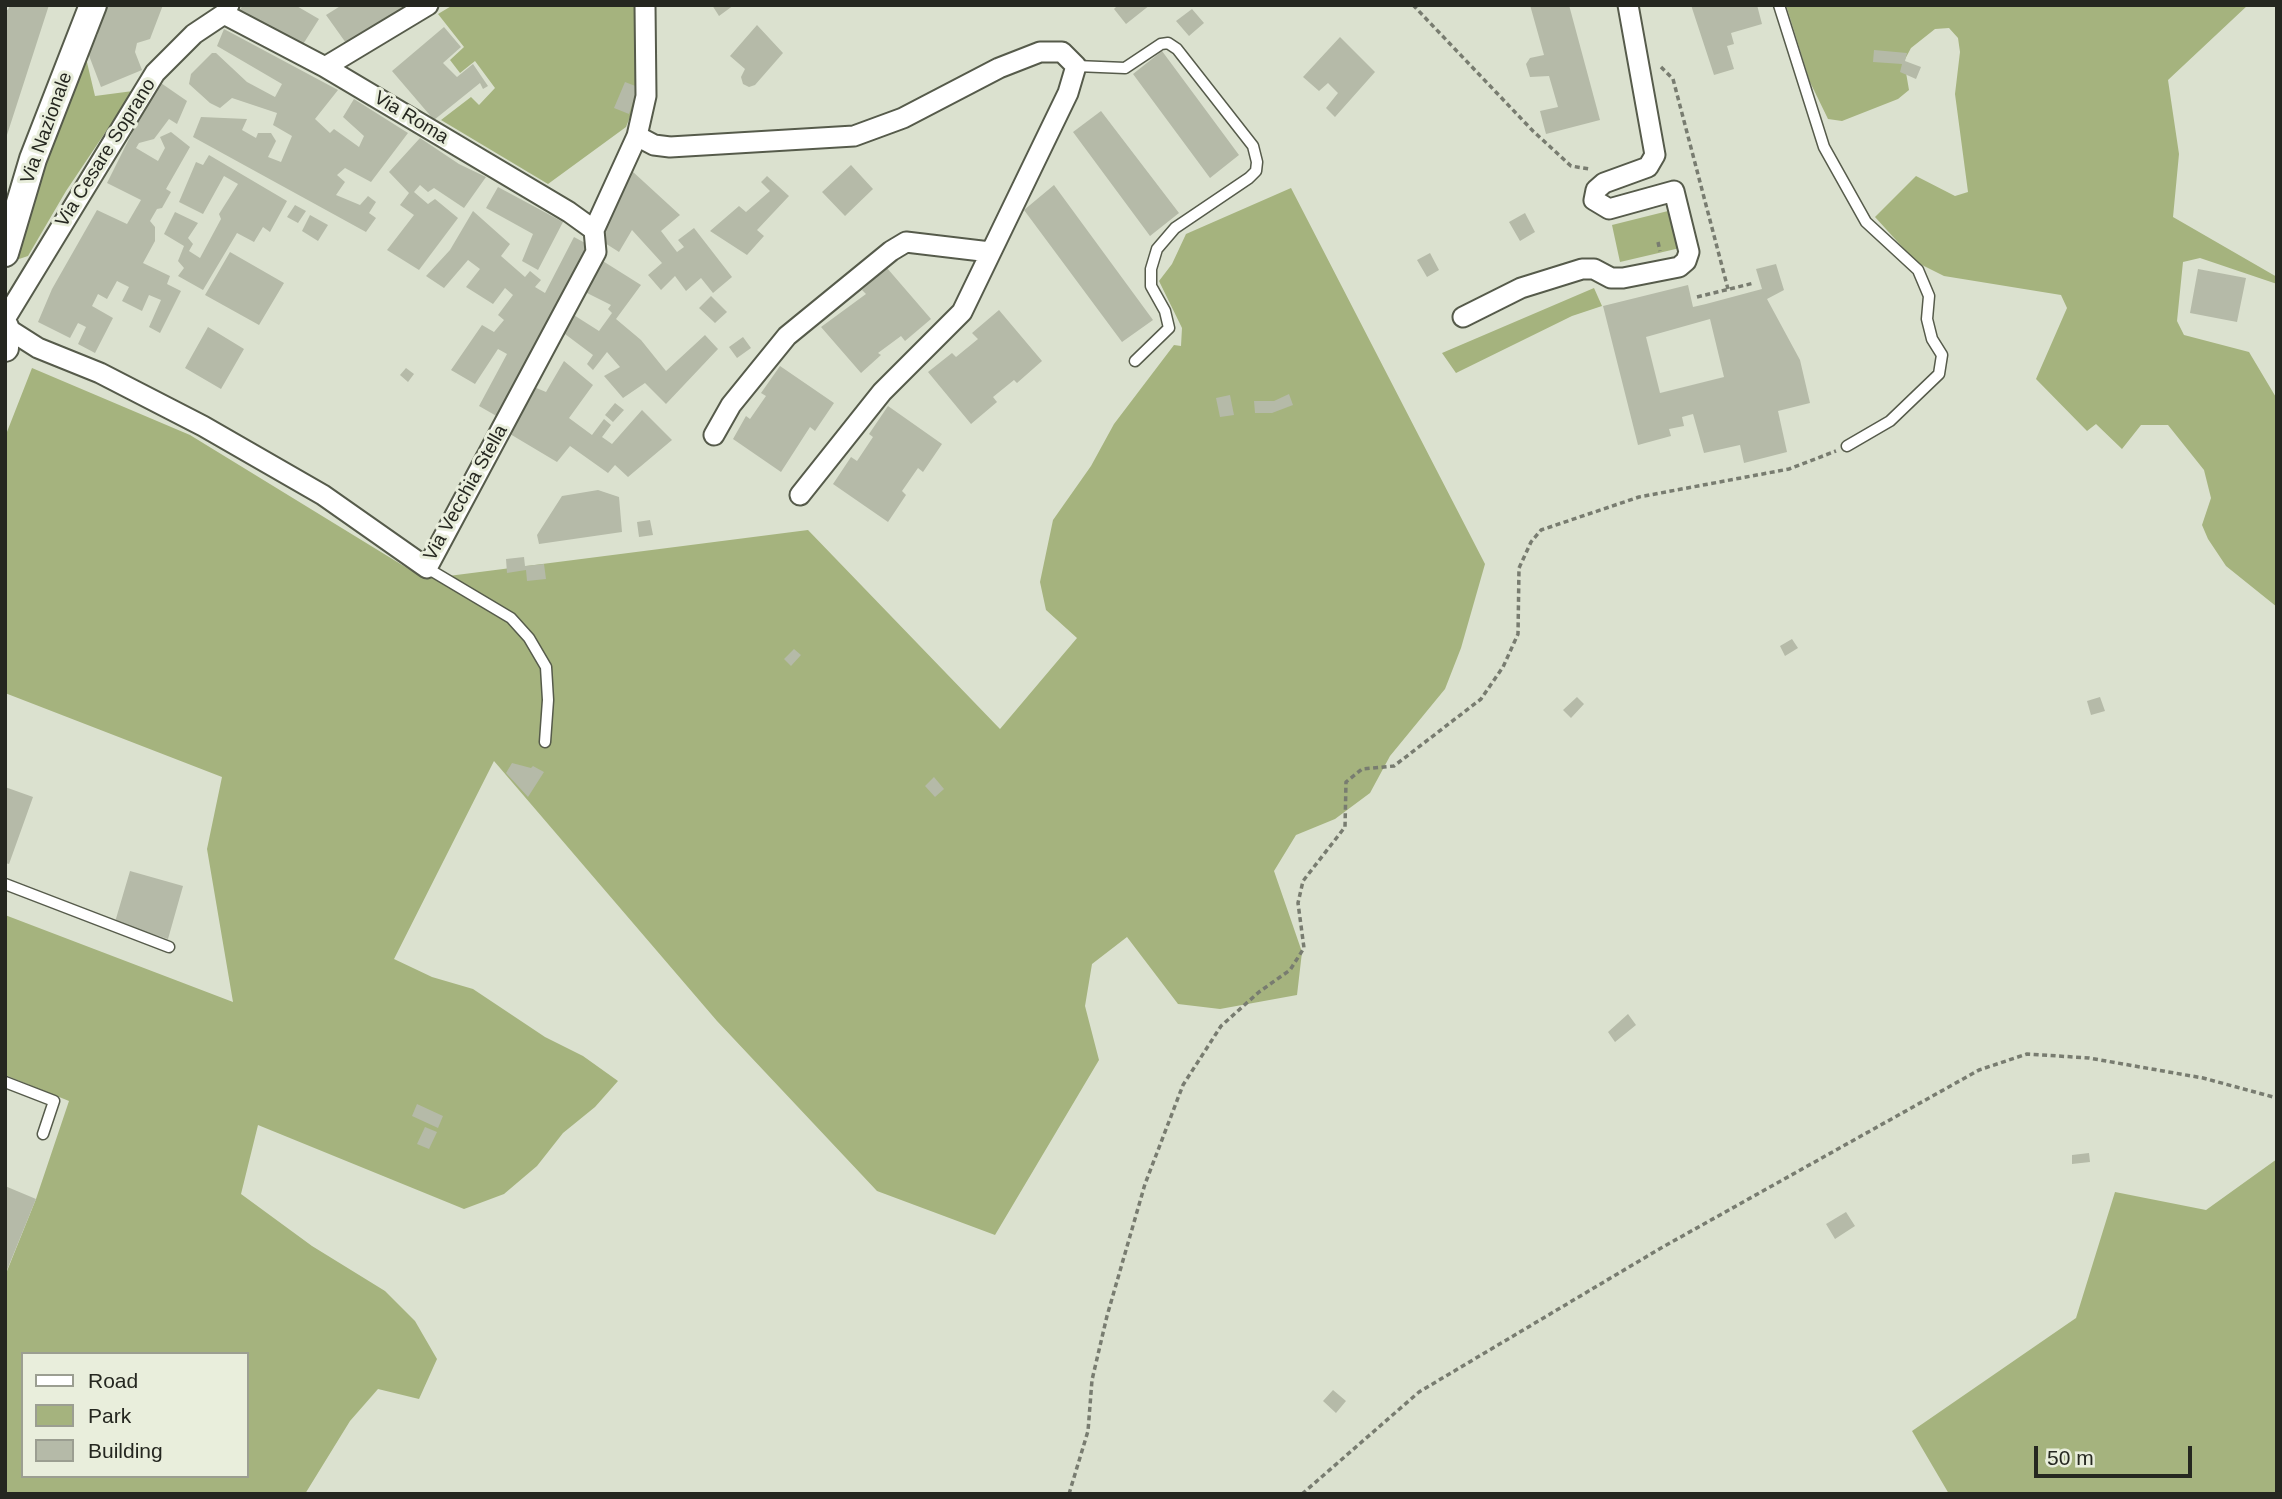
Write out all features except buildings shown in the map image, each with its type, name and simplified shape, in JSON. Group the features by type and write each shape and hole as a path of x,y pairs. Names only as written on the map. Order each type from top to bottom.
{"main road":[{"name":"Via Nazionale","path":"5,253 33,159 93,5"},
{"path":"5,327 5,348"}],"street":[{"path":"325,67 428,5"},
{"name":"Via Vecchia Stella","path":"5,327 38,348 100,373 203,426 323,495 427,568 596,251 594,230 637,136 646,96 645,5"},
{"path":"1463,317 1521,288 1582,269 1594,269 1611,278 1617,278 1672,269 1686,261 1689,252 1674,191 1609,209 1600,207 1594,200 1600,186 1648,167 1655,155 1628,5"},
{"name":"Via Roma","path":"226,9 558,205 594,230"},
{"name":"Via Cesare Soprano","path":"5,319 155,73 194,34 226,9"},
{"path":"637,136 654,145 670,147 854,136 903,118 999,68 1040,52 1062,52 1076,66 1068,93 962,312 882,392 800,495"},
{"path":"714,435 731,405 787,336 891,251 906,242 990,252"},
{"path":"5,355 38,348"}],"lane":[{"path":"1779,5 1825,147 1866,222 1918,270 1929,296 1927,319 1932,339 1942,355 1939,374 1890,421 1847,446"},
{"path":"1076,66 1125,68 1161,44 1168,43 1177,49 1253,146 1257,162 1256,172 1175,228 1157,249 1151,269 1151,286 1165,311 1169,328 1135,360"},
{"path":"427,568 512,618 529,638 546,667 548,699 545,742"},
{"path":"5,884 169,947"},
{"path":"5,1082 54,1101 43,1134"}],"path":[{"path":"1413,5 1533,131 1571,166 1598,168"},
{"path":"1673,79 1728,289"},
{"path":"1697,297 1754,283"},
{"path":"1069,1494 1088,1431 1092,1380 1107,1315 1145,1184 1183,1085 1221,1026 1290,970 1304,948 1298,903 1303,881 1345,827 1346,782 1362,769 1394,766 1481,699 1503,667 1518,634 1519,568 1531,542 1541,530 1639,497 1788,469 1847,446"},
{"path":"1302,1494 1419,1392 1661,1248 1979,1070 2027,1054 2089,1058 2203,1079 2277,1098"}],"green space":[{"path":"453,5 637,5 637,99 626,127 548,184 441,120 471,97 479,105 495,88 475,61 460,73 450,60 464,47 438,14"},
{"path":"1786,5 2248,5 2168,80 2179,154 2173,217 2277,277 2277,284 2200,258 2183,262 2177,321 2184,335 2249,352 2277,399 2277,607 2226,566 2208,539 2202,525 2211,498 2204,470 2168,425 2141,425 2122,449 2096,424 2087,431 2036,379 2067,308 2061,295 1944,276 1916,262 1875,217 1916,176 1955,196 1968,192 1955,94 1960,52 1958,38 1949,28 1935,29 1911,48 1904,61 1909,90 1898,99 1842,121 1828,119 1810,82"},
{"path":"85,54 95,96 133,91 66,191 28,256 19,259 16,258 47,154"},
{"path":"1291,188 1485,564 1461,648 1445,689 1390,756 1370,793 1335,819 1296,835 1274,871 1302,952 1297,995 1220,1009 1178,1004 1127,937 1092,964 1085,1006 1099,1060 995,1235 877,1191 717,1021 494,761 394,959 432,977 473,989 545,1037 583,1056 618,1081 595,1107 563,1133 537,1166 504,1194 464,1209 258,1125 241,1194 312,1246 385,1291 415,1321 437,1359 419,1399 378,1389 350,1421 305,1494 5,1494 5,1276 36,1199 69,1101 5,1075 5,915 233,1002 207,849 222,777 5,693 5,437 32,368 190,435 425,579 808,530 1000,729 1077,638 1046,610 1040,582 1053,520 1091,466 1114,424 1174,345 1181,346 1182,328 1159,281 1172,264 1186,234"},
{"path":"1672,210 1680,248 1620,262 1612,225"},
{"path":"1594,288 1602,306 1572,316 1456,373 1442,353"},
{"path":"2277,1159 2277,1494 1949,1494 1912,1431 2076,1318 2115,1192 2206,1210"}]}
